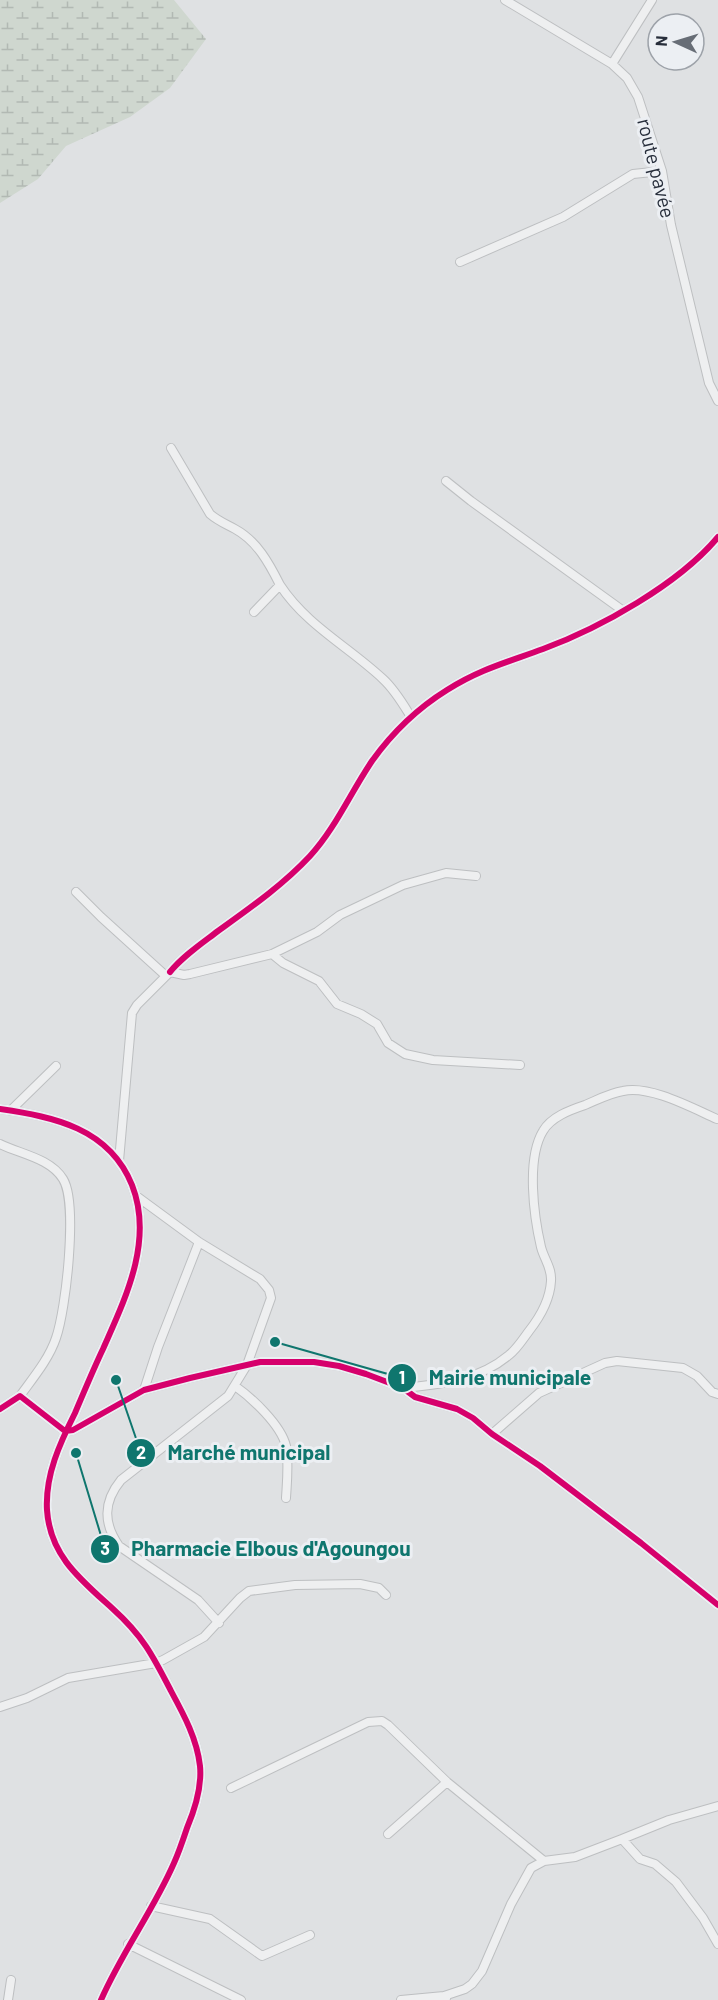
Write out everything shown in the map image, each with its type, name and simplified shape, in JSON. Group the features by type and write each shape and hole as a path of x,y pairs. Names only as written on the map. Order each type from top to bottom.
{"street":[{"name":"route pavée","path":"506,0 612,64 627,78 638,97 662,171 671,225 710,382 718,401"},
{"path":"612,64 652,0"},
{"path":"460,262 563,217 633,174 662,171"},
{"path":"171,448 210,514 218,522 236,530 255,545 264,555 280,585 298,608 322,631 384,680 399,697 411,717"},
{"path":"446,481 622,610"},
{"path":"119,1161 132,1013 187,954 256,903 311,856 385,744 411,717 462,680 491,666 544,649 622,610 672,578 695,560 718,537"},
{"path":"254,612 280,585"},
{"path":"76,892 107,923 168,974 184,975 272,954 317,932 340,915 403,885 446,873 476,876"},
{"path":"272,954 283,963 319,981 337,1004 362,1014 377,1024 388,1043 405,1054 433,1060 520,1065"},
{"path":"10,1111 56,1066"},
{"path":"403,1388 451,1383 475,1376 511,1354 534,1325 548,1298 551,1281 550,1269 538,1231 534,1160 543,1130 556,1118 572,1109 622,1091 637,1089 717,1119"},
{"path":"0,1109 52,1118 102,1143 119,1161 128,1177 139,1215 139,1238 128,1291 54,1460 47,1490 47,1512 53,1538 69,1567 130,1626 144,1642 156,1663 190,1728 200,1767 200,1782 194,1809 174,1863 128,1944 101,2000"},
{"path":"0,1143 45,1162 55,1170 62,1177 68,1190 70,1210 68,1268 58,1332 50,1353 20,1396 0,1409"},
{"path":"135,1195 199,1242 261,1279 269,1290 271,1298 247,1365 235,1386 223,1400 121,1480 111,1492 107,1516 110,1534 119,1546 198,1600 219,1623"},
{"path":"144,1390 158,1347 199,1242"},
{"path":"492,1434 539,1393 605,1363 617,1361 683,1368 697,1376 712,1392 718,1394"},
{"path":"20,1396 65,1431 73,1430 144,1390 260,1362 314,1362 366,1374 403,1388 430,1402 457,1409 473,1418 492,1434 549,1473 718,1605"},
{"path":"235,1386 248,1395 278,1428 286,1445 286,1498"},
{"path":"0,1707 27,1698 68,1678 156,1663 204,1637 249,1591 295,1585 360,1584 379,1587 386,1595"},
{"path":"231,1788 368,1722 382,1721 447,1782 544,1861"},
{"path":"388,1834 447,1782"},
{"path":"401,2000 446,1998 472,1984 489,1957 511,1904 531,1868 544,1861 575,1857 669,1820 718,1806"},
{"path":"622,1839 640,1859 663,1869 676,1882 704,1918 718,1944"},
{"path":"151,1906 210,1919 262,1956 310,1935"},
{"path":"128,1944 241,2000"},
{"path":"8,2000 11,1980"}],"green space":[{"path":"0,0 174,0 206,39 170,88 130,117 66,146 38,179 0,203"}],"cycle path":[{"path":"170,972 192,950 254,905 300,867 327,834 372,761 397,731 426,705 447,690 494,666 565,640 613,617 661,588 702,554 718,537"},
{"path":"0,1109 40,1116 78,1129 94,1138 109,1150 122,1166 132,1185 138,1206 140,1227 138,1248 128,1290 55,1460 48,1484 47,1510 54,1541 69,1566 132,1628 153,1657 189,1727 196,1746 200,1774 195,1806 174,1863 101,2000"},
{"path":"0,1409 20,1396 65,1431 73,1430 144,1390 190,1378 260,1362 314,1362 339,1366 403,1388 415,1397 457,1409 473,1418 641,1543 718,1605"}],"place":[{"name":"Mairie municipale","path":"275,1342"},
{"name":"Marché municipal","path":"116,1380"},
{"name":"Pharmacie Elbous d'Agoungou","path":"76,1453"}]}
